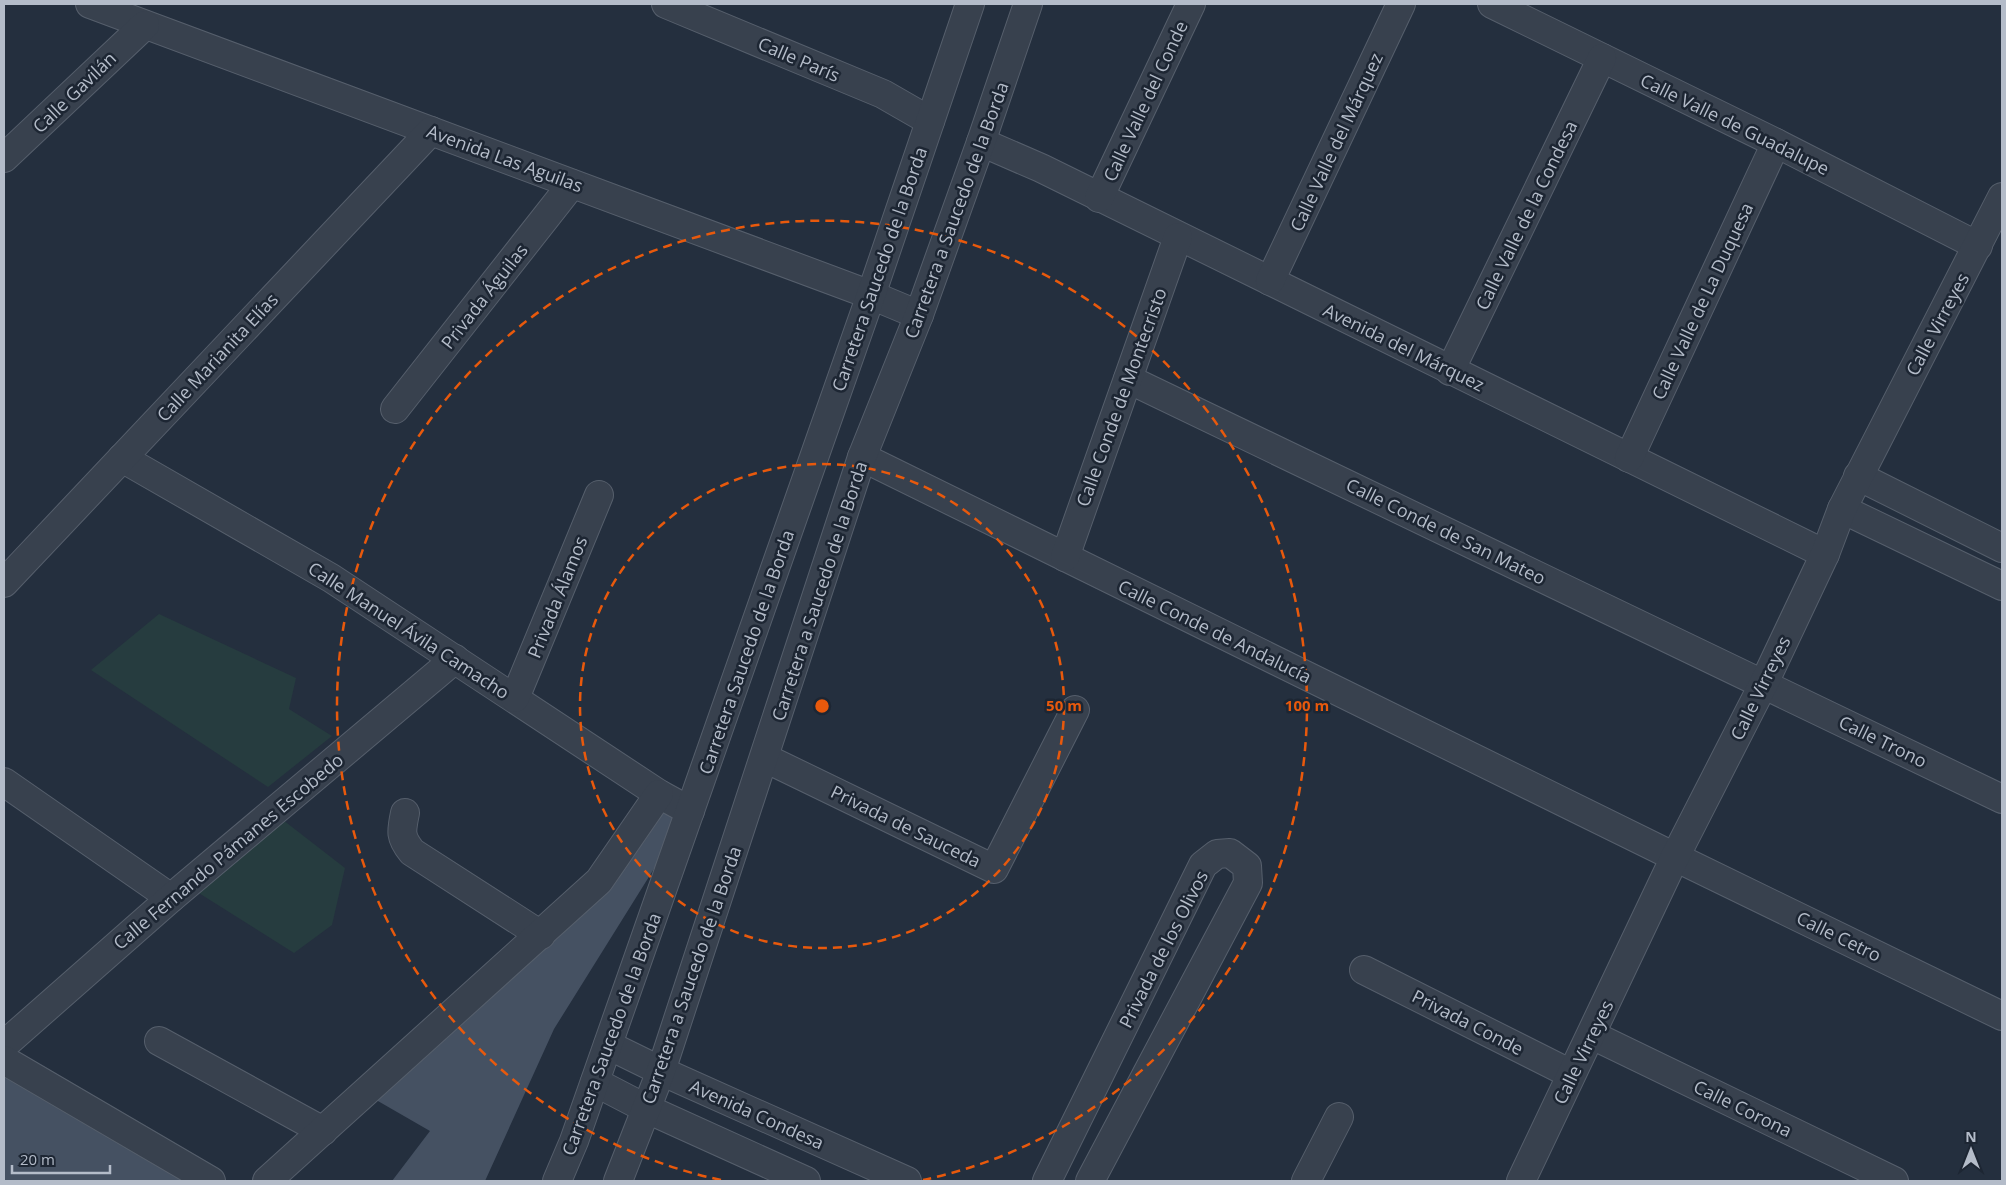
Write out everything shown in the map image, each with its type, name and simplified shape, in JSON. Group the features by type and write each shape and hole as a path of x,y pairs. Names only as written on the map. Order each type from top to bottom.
{"street":[{"name":"Avenida Las Aguilas","path":"90,4 871,295 919,315"},
{"name":"Calle París","path":"666,4 883,94 930,121"},
{"path":"930,121 970,4"},
{"name":"Carretera a Saucedo de la Borda","path":"618,1181 645,1108 661,1072 862,457 919,315 982,142 1028,4"},
{"name":"Calle Valle del Conde","path":"1100,198 1191,4"},
{"name":"Calle Valle del Márquez","path":"1270,281 1401,4"},
{"name":"Calle Valle de Guadalupe","path":"1492,4 1776,143 1978,246"},
{"name":"Calle Gavilán","path":"4,158 144,25"},
{"name":"Calle Valle de la Condesa","path":"1450,371 1602,58"},
{"name":"Carretera Saucedo de la Borda","path":"557,1181 574,1141 595,1082 871,295 930,121"},
{"name":"Calle Marianita Elías","path":"4,583 431,131"},
{"name":"Avenida del Márquez","path":"982,142 1041,168 1825,554"},
{"name":"Calle Valle de La Duquesa","path":"1629,458 1776,143"},
{"name":"Privada Águilas","path":"396,409 572,184"},
{"name":"Calle Virreyes","path":"1521,1181 1676,857 1764,683 1825,554 1842,509 1858,476 2002,197"},
{"name":"Calle Conde de Montecristo","path":"1065,557 1178,237"},
{"name":"Calle Conde de San Mateo","path":"1128,380 1764,683"},
{"name":"Calle Conde de Andalucía","path":"862,457 1676,857"},
{"name":"Calle Manuel Ávila Camacho","path":"122,458 331,578 516,698 659,794 690,811"},
{"path":"1858,476 2002,548"},
{"name":"Privada Álamos","path":"516,698 599,495"},
{"path":"1842,509 2002,586"},
{"name":"Calle Fernando Pámanes Escobedo","path":"4,1045 171,898 455,659"},
{"name":"Calle Trono","path":"1764,683 2002,799"},
{"name":"Privada de Sauceda","path":"765,758 994,869 1075,710"},
{"path":"4,782 171,898"},
{"path":"267,1181 599,881 659,794"},
{"path":"405,813 401,832 405,843 412,852 541,934"},
{"name":"Privada de los Olivos","path":"1052,1172 1204,865 1217,854 1230,853 1247,866 1248,883 1090,1180"},
{"name":"Calle Cetro","path":"1676,857 2002,1016"},
{"name":"Privada Conde","path":"1364,970 1571,1074"},
{"path":"1136,1002 1174,1024"},
{"name":"Calle Corona","path":"1592,1036 1894,1181"},
{"path":"159,1041 323,1131"},
{"name":"Avenida Condesa","path":"608,1045 661,1072 907,1181"},
{"path":"4,1060 211,1181"},
{"path":"595,1082 645,1108 806,1181"},
{"path":"1306,1181 1339,1117"},
{"path":"1052,1172 1090,1180"}],"green space":[{"path":"159,614 296,678 289,709 332,736 268,787 91,670"},
{"path":"283,820 345,868 332,925 294,953 194,890"}],"building":[{"path":"659,794 690,811 554,1029 485,1181 392,1181 430,1131 364,1093 541,935"},
{"path":"4,1060 190,1181 4,1181"}]}
